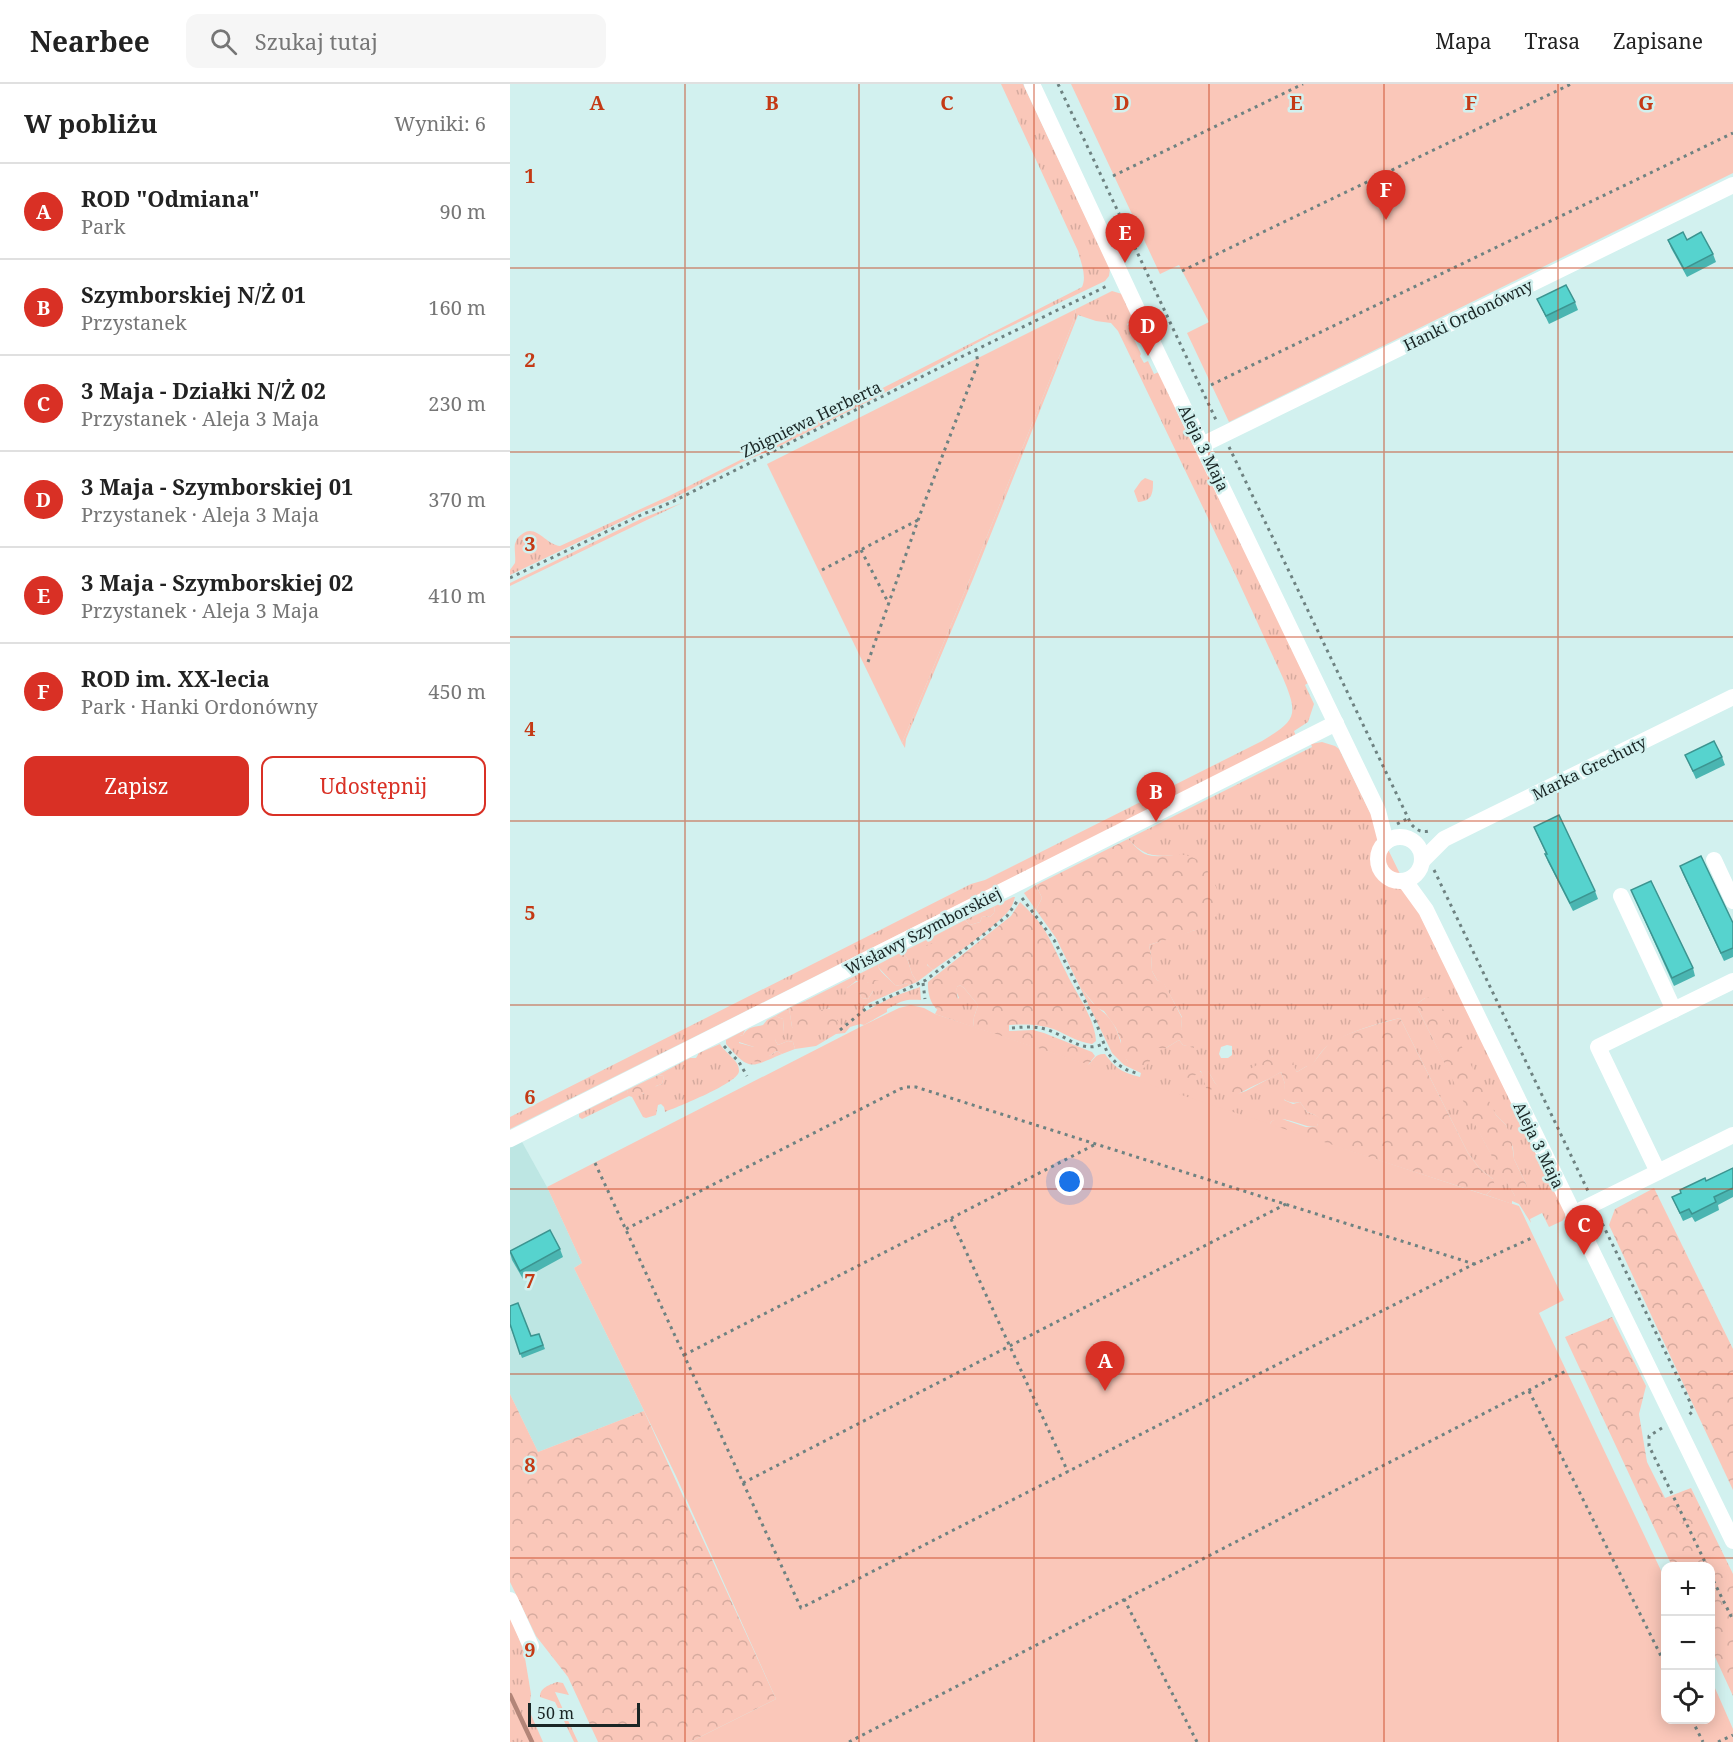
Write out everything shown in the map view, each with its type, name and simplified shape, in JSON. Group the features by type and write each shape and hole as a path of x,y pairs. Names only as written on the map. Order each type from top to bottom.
{"street":[{"name":"Aleja 3 Maja","path":"1032,84 1378,811 1404,835"},
{"name":"Hanki Ordonówny","path":"1202,445 1733,185"},
{"name":"Marka Grechuty","path":"1420,870 1444,839 1733,698"},
{"name":"Wisławy Szymborskiej","path":"510,1139 1336,723"},
{"name":"Marka Grechuty","path":"1404,835 1444,839"},
{"path":"1404,835 1419,846 1420,870 1398,881 1391,879 1380,869 1378,855 1381,848 1404,835"},
{"path":"1714,860 1733,901"},
{"name":"Aleja 3 Maja","path":"1420,870 1426,910 1733,1541"},
{"path":"1621,896 1674,1010"},
{"path":"1658,1172 1598,1047 1733,981"},
{"path":"1573,1214 1733,1135"},
{"path":"510,1600 531,1646"}],"path":[{"path":"1058,84 1221,430"},
{"path":"1113,176 1303,84"},
{"path":"1182,271 1571,84"},
{"path":"1211,386 1733,133"},
{"name":"Zbigniewa Herberta","path":"510,578 680,498 1123,279"},
{"path":"868,662 918,520 978,363 976,350"},
{"path":"1225,439 1416,829 1404,835"},
{"path":"822,570 918,520"},
{"path":"861,550 889,604"},
{"path":"1404,835 1409,818"},
{"path":"1420,870 1434,872 1590,1195"},
{"path":"840,1030 868,1007 923,982 1007,916 1020,896 1054,940 1097,1025 1103,1044 1117,1064 1127,1071 1139,1074"},
{"path":"923,982 925,999"},
{"path":"1011,1028 1046,1029 1080,1046 1089,1048 1103,1044"},
{"path":"717,1035 722,1044 739,1062 747,1076"},
{"path":"626,1229 906,1087 916,1087 1474,1264"},
{"path":"684,1355 1096,1144"},
{"path":"595,1163 801,1608 1474,1264 1533,1237"},
{"path":"743,1483 1286,1204"},
{"path":"1595,1209 1690,1402 1692,1413"},
{"path":"951,1219 1068,1472"},
{"path":"849,1742 1566,1371"},
{"path":"1529,1390 1661,1658"},
{"path":"1664,1427 1649,1436 1649,1446 1705,1562"},
{"path":"1715,1584 1733,1620"},
{"path":"1124,1599 1197,1742"},
{"path":"1694,1724 1703,1742"},
{"path":"1718,1742 1733,1735"}],"shaded area":[{"path":"522,1142 547,1187 582,1263 574,1268 644,1411 538,1452 510,1394 510,1148"}],"green space":[{"path":"1001,84 1023,84 1110,269 1105,281 988,337 774,449 742,462 672,499 510,575 510,570 515,563 515,544 526,532 536,533 560,546 669,496 1082,287 1084,274 1078,251"},
{"path":"1071,84 1733,84 1733,173 1229,422 1187,333 1209,322 1179,265 1160,274"},
{"path":"1112,291 1122,294 1134,320 1127,324 1140,356 1144,363 1148,361 1154,374 1159,372 1308,683 1305,685 1314,704 1308,722 1294,731 1296,736 510,1129 510,1117 971,884 985,880 1262,741 1288,722 1292,709 1283,678 1118,331 1111,323 1078,315 973,579 906,739 905,748 902,743 1073,322 1076,309"},
{"path":"1076,309 1073,322 902,743 767,464"},
{"path":"1145,478 1153,481 1152,493 1146,500 1138,502 1134,491"},
{"path":"682,503 510,586 510,583 643,518"},
{"path":"1322,742 1339,749 1567,1216 1562,1221 1549,1227 1542,1213 1530,1219 1531,1223 1519,1204 1512,1201 1512,1204 1486,1195 1492,1189 1493,1179 1480,1169 1468,1153 1400,1018 1363,1028 1337,1040 1324,1049 1311,1067 1307,1066 1297,1072 1273,1056 1227,1090 1228,1097 1246,1091 1281,1072 1285,1084 1284,1100 1293,1104 1300,1102 1307,1112 1320,1118 1317,1126 1306,1126 1284,1120 1272,1121 1269,1125 1088,1065 1097,1055 1105,1054 1116,1067 1140,1077 1141,1073 1124,1065 1112,1053 1079,985 1114,1025 1128,1062 1151,1048 1166,1048 1179,1040 1183,1045 1194,1047 1181,1029 1182,1017 1164,984 1157,980 1152,971 1149,945 1195,930 1176,855 1149,854 1128,839 1312,747 1311,744","holes":["1425,998 1496,1115 1506,1125 1514,1159 1526,1184 1515,1196 1486,1145 1418,1009 1418,1003","1232,1046 1232,1055 1228,1058 1221,1058 1219,1054 1221,1047","1208,1071 1215,1083 1218,1086 1207,1088 1201,1072"]},
{"path":"1128,839 1138,849 1151,856 1186,855 1196,859 1211,877 1221,904 1217,915 1201,927 1149,945 1152,971 1157,980 1164,983 1182,1018 1181,1029 1193,1036 1194,1048 1183,1045 1179,1040 1166,1048 1151,1048 1150,1060 1142,1069 1128,1062 1121,1051 1121,1041 1116,1028 1104,1011 1097,1008 1079,985 1056,938 1036,910 1042,898 1036,885"},
{"path":"1036,885 1042,898 1036,910 1024,893"},
{"path":"1015,897 1013,904 998,922 933,970 928,965 925,957 926,946 936,942 936,935 965,920 970,925 980,922 982,917 990,917 994,913 995,906"},
{"path":"1020,902 1049,937 1088,1014 1096,1041 1092,1044 1082,1042 1056,1030 1039,1026 1009,1025 1009,1031 1033,1030 1092,1052 1095,1056 1088,1065 973,1027 978,1005 960,985 957,987 958,1003 955,1014 942,1013 937,1010 931,1000 928,982 1011,916"},
{"path":"995,906 994,913 990,917 982,917 980,922 970,925 965,920"},
{"path":"936,935 936,942 927,965 933,970 917,982 902,952"},
{"path":"902,952 917,982 900,986 895,985 878,967 879,964"},
{"path":"879,964 880,970 895,985 900,986 905,983 910,985 869,1003 864,1007 866,1011 892,997 920,987 921,1000 900,1002 864,1025 850,1027 845,1033 836,1034 816,1046 795,1049 793,1042 788,1041 778,1045 775,1040 784,1032 783,1019 775,1016 789,1008 792,1027 803,1033 813,1024 825,1030 832,1030 835,1020 831,1016 830,1008 815,1013 810,1011 809,1004 805,1001","holes":["856,981 869,983 874,990 868,999 862,998 858,992 847,988"]},
{"path":"863,980 869,983 878,980 880,990 873,991 868,999 862,998 858,992 846,993 845,990 849,986"},
{"path":"960,985 978,1005 973,1027 935,1014 937,1010 959,998 957,987"},
{"path":"1431,997 1438,999 1496,1115 1506,1125 1511,1137 1514,1159 1526,1184 1528,1194 1525,1198 1515,1196 1501,1173 1418,1009 1418,1003"},
{"path":"805,1001 809,1004 811,1011 833,1009 836,1013 832,1016 841,1024 835,1031 813,1025 803,1034 796,1032 792,1027 789,1008"},
{"path":"911,1005 924,1008 935,1014 1519,1206 1564,1300 1539,1313 1661,1571 1661,1724 1715,1724 1715,1688 1733,1729 1733,1742 690,1742 776,1699 676,1476 574,1268 582,1263 547,1187 899,1008"},
{"path":"775,1016 783,1019 782,1038 775,1040 778,1045 788,1041 793,1042 795,1049 782,1054 777,1051 759,1063 751,1060 749,1055 754,1047 736,1041 737,1037 743,1035 749,1028 763,1025"},
{"path":"1400,1018 1468,1153 1480,1169 1493,1179 1495,1186 1486,1195 1269,1125 1279,1118 1306,1127 1317,1126 1319,1118 1307,1112 1300,1102 1289,1102 1280,1096 1285,1084 1281,1072 1237,1095 1237,1102 1234,1103 1228,1098 1224,1086 1227,1082 1273,1056 1290,1056 1297,1072 1311,1066 1332,1042 1360,1030"},
{"path":"745,1030 740,1036 739,1043 754,1047 769,1056 777,1051 782,1054 756,1064 746,1063 726,1044 726,1040"},
{"path":"720,1044 737,1064 739,1071 729,1082 719,1088 665,1112 661,1104 658,1105 656,1115 646,1118 629,1096 582,1119 579,1117 579,1114 627,1090 628,1093 639,1095 662,1084 664,1076 658,1075"},
{"path":"1198,1062 1219,1086 1210,1090 1206,1088 1201,1071 1191,1078 1179,1077 1181,1073 1186,1072"},
{"path":"658,1075 664,1076 662,1084 656,1086 654,1093 644,1093 639,1096 628,1094 627,1090"},
{"path":"1654,1188 1733,1349 1733,1490 1609,1225 1615,1209"},
{"path":"1612,1317 1646,1386 1639,1414 1647,1462 1665,1498 1691,1488 1733,1574 1733,1696 1715,1657 1715,1562 1670,1562 1565,1337"},
{"path":"510,1394 538,1452 644,1411 776,1699 690,1742 598,1742 568,1677 536,1636 510,1582"},
{"path":"510,1615 524,1652 531,1694 529,1710 543,1742 533,1742 510,1692"},
{"path":"557,1682 563,1683 569,1695 555,1692 578,1742 574,1742 555,1702 540,1697 544,1689"},
{"path":"510,1699 530,1742 510,1742"}],"building":[{"path":"1683,232 1687,240 1701,232 1713,254 1684,269 1668,240"},
{"path":"1566,285 1575,302 1546,316 1537,299"},
{"path":"1714,741 1722,757 1693,771 1685,755"},
{"path":"1559,815 1595,891 1570,903 1534,827"},
{"path":"1701,856 1733,923 1733,948 1721,953 1680,866"},
{"path":"1651,881 1693,968 1672,978 1631,890"},
{"path":"1733,1168 1733,1188 1714,1197 1716,1202 1692,1214 1689,1209 1680,1213 1672,1197 1681,1193 1680,1190"},
{"path":"550,1230 560,1249 520,1271 510,1251"},
{"path":"518,1303 531,1336 539,1334 543,1345 520,1354 510,1324 510,1306"}],"waterway":[{"path":"510,1695 532,1742"}],"place":[{"name":"ROD im. XX-lecia","path":"1386,220"},
{"name":"3 Maja - Szymborskiej 02","path":"1125,263"},
{"name":"3 Maja - Szymborskiej 01","path":"1148,356"},
{"name":"Szymborskiej N/Ż 01","path":"1156,822"},
{"name":"3 Maja - Działki N/Ż 02","path":"1584,1255"},
{"name":"ROD \"Odmiana\"","path":"1105,1391"}]}
